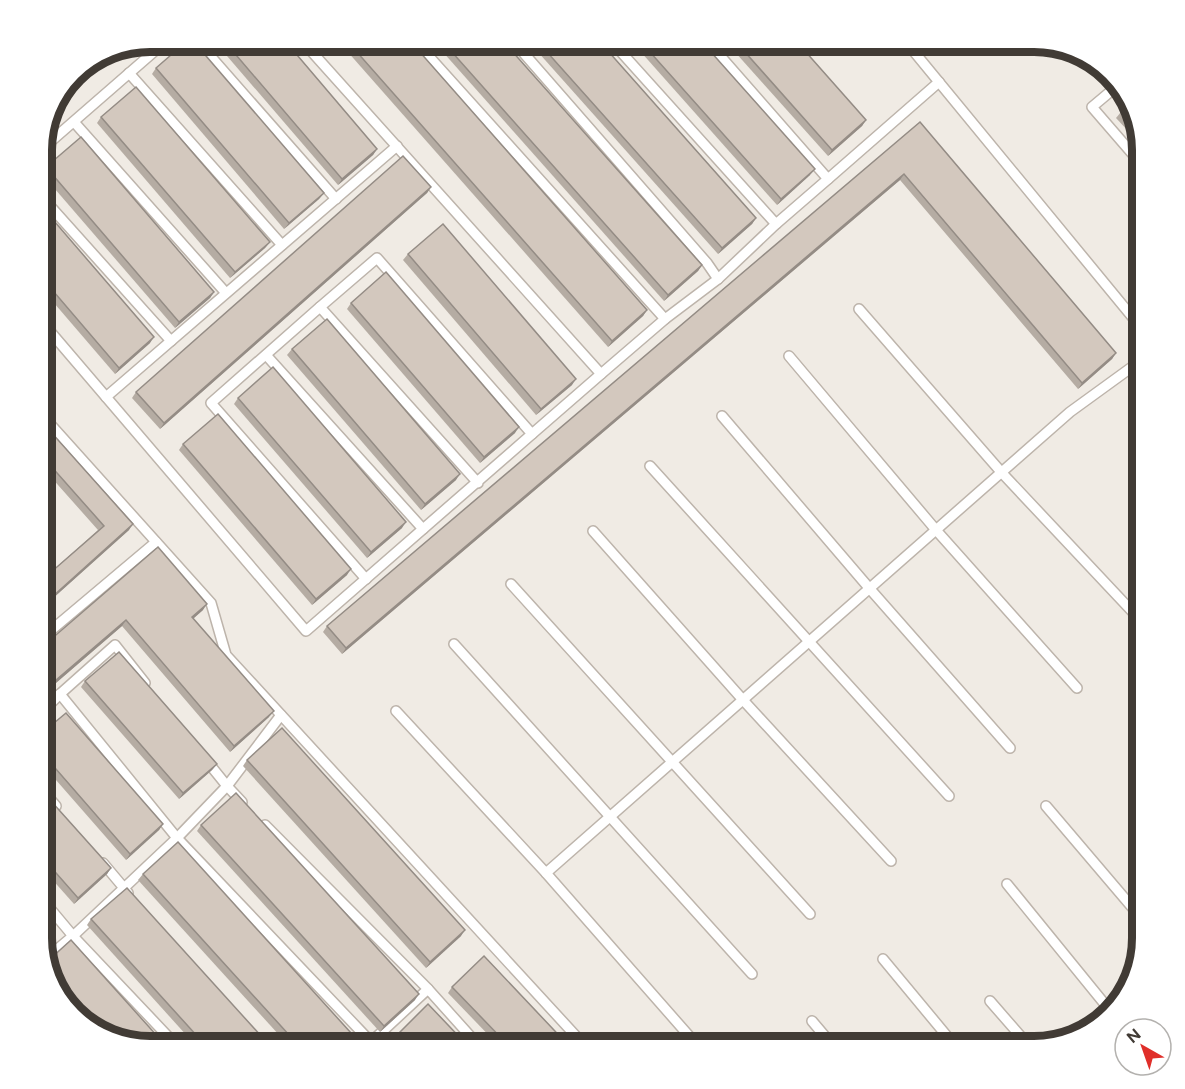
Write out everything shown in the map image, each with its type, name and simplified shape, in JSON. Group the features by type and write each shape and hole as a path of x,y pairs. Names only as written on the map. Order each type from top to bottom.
{"lane":[{"path":"54,139 153,52"},
{"path":"207,52 336,199"},
{"path":"312,52 602,374"},
{"path":"425,52 665,319"},
{"path":"523,52 707,263 718,279"},
{"path":"621,52 776,224"},
{"path":"717,52 828,179"},
{"path":"914,52 1132,317"},
{"path":"129,73 282,245"},
{"path":"53,335 306,631 665,319 718,279 776,224 939,82"},
{"path":"1112,91 1092,107 1132,153"},
{"path":"74,122 226,293"},
{"path":"106,397 397,146"},
{"path":"53,209 171,340"},
{"path":"366,579 211,403 320,307 377,258 532,434"},
{"path":"320,307 478,483"},
{"path":"859,309 1002,472 1132,611"},
{"path":"266,355 423,529"},
{"path":"789,356 936,530 1077,688"},
{"path":"546,873 1070,412 1132,367"},
{"path":"722,416 1010,748"},
{"path":"53,427 211,603 226,655 575,1036"},
{"path":"650,466 949,796"},
{"path":"592,531 891,861"},
{"path":"53,629 156,542"},
{"path":"511,584 810,914"},
{"path":"454,644 752,974"},
{"path":"53,701 115,645 152,692"},
{"path":"60,694 177,838 363,1036"},
{"path":"396,711 546,873 689,1036"},
{"path":"54,952 177,838 227,786 281,715"},
{"path":"197,749 252,812"},
{"path":"53,804 64,817"},
{"path":"1046,806 1132,907"},
{"path":"260,820 428,989 470,1036"},
{"path":"94,852 132,897"},
{"path":"1007,884 1106,1005"},
{"path":"53,912 168,1036"},
{"path":"883,959 947,1036"},
{"path":"380,1036 428,989"},
{"path":"990,1001 1020,1036"},
{"path":"812,1021 825,1036"}],"building":[{"path":"174,52 203,52 324,193 289,223 156,68"},
{"path":"234,52 295,52 377,149 342,179"},
{"path":"357,52 420,52 647,310 612,341"},
{"path":"452,52 513,52 702,265 668,295"},
{"path":"547,52 609,52 756,218 722,248"},
{"path":"650,52 711,52 815,169 781,199"},
{"path":"745,52 806,52 866,120 832,150"},
{"path":"136,87 270,242 235,272 101,117"},
{"path":"920,122 1116,353 1082,383 904,174 346,648 327,626"},
{"path":"81,137 214,292 179,322 53,175 53,161"},
{"path":"403,156 431,187 164,423 136,392"},
{"path":"53,220 154,337 119,368 53,291"},
{"path":"443,224 576,379 541,409 408,254"},
{"path":"386,272 519,427 484,457 351,303"},
{"path":"327,319 460,474 425,504 292,349"},
{"path":"273,367 406,522 371,552 238,398"},
{"path":"218,414 351,569 316,599 183,444"},
{"path":"53,434 133,524 53,596 53,570 104,526 53,468"},
{"path":"158,547 207,604 192,617 274,711 234,746 126,620 53,683 53,638"},
{"path":"119,652 217,764 183,793 85,681"},
{"path":"66,713 163,824 130,854 53,766 53,724"},
{"path":"282,728 465,930 430,962 247,760"},
{"path":"236,793 419,994 384,1026 201,825"},
{"path":"53,803 111,868 78,898 53,870"},
{"path":"178,842 354,1036 290,1036 143,874"},
{"path":"127,888 261,1036 197,1036 91,919"},
{"path":"71,940 157,1036 132,1035 96,1020 73,998 63,982 55,955"},
{"path":"484,956 560,1036 499,1036 452,987"},
{"path":"428,1004 459,1036 398,1036"}]}
